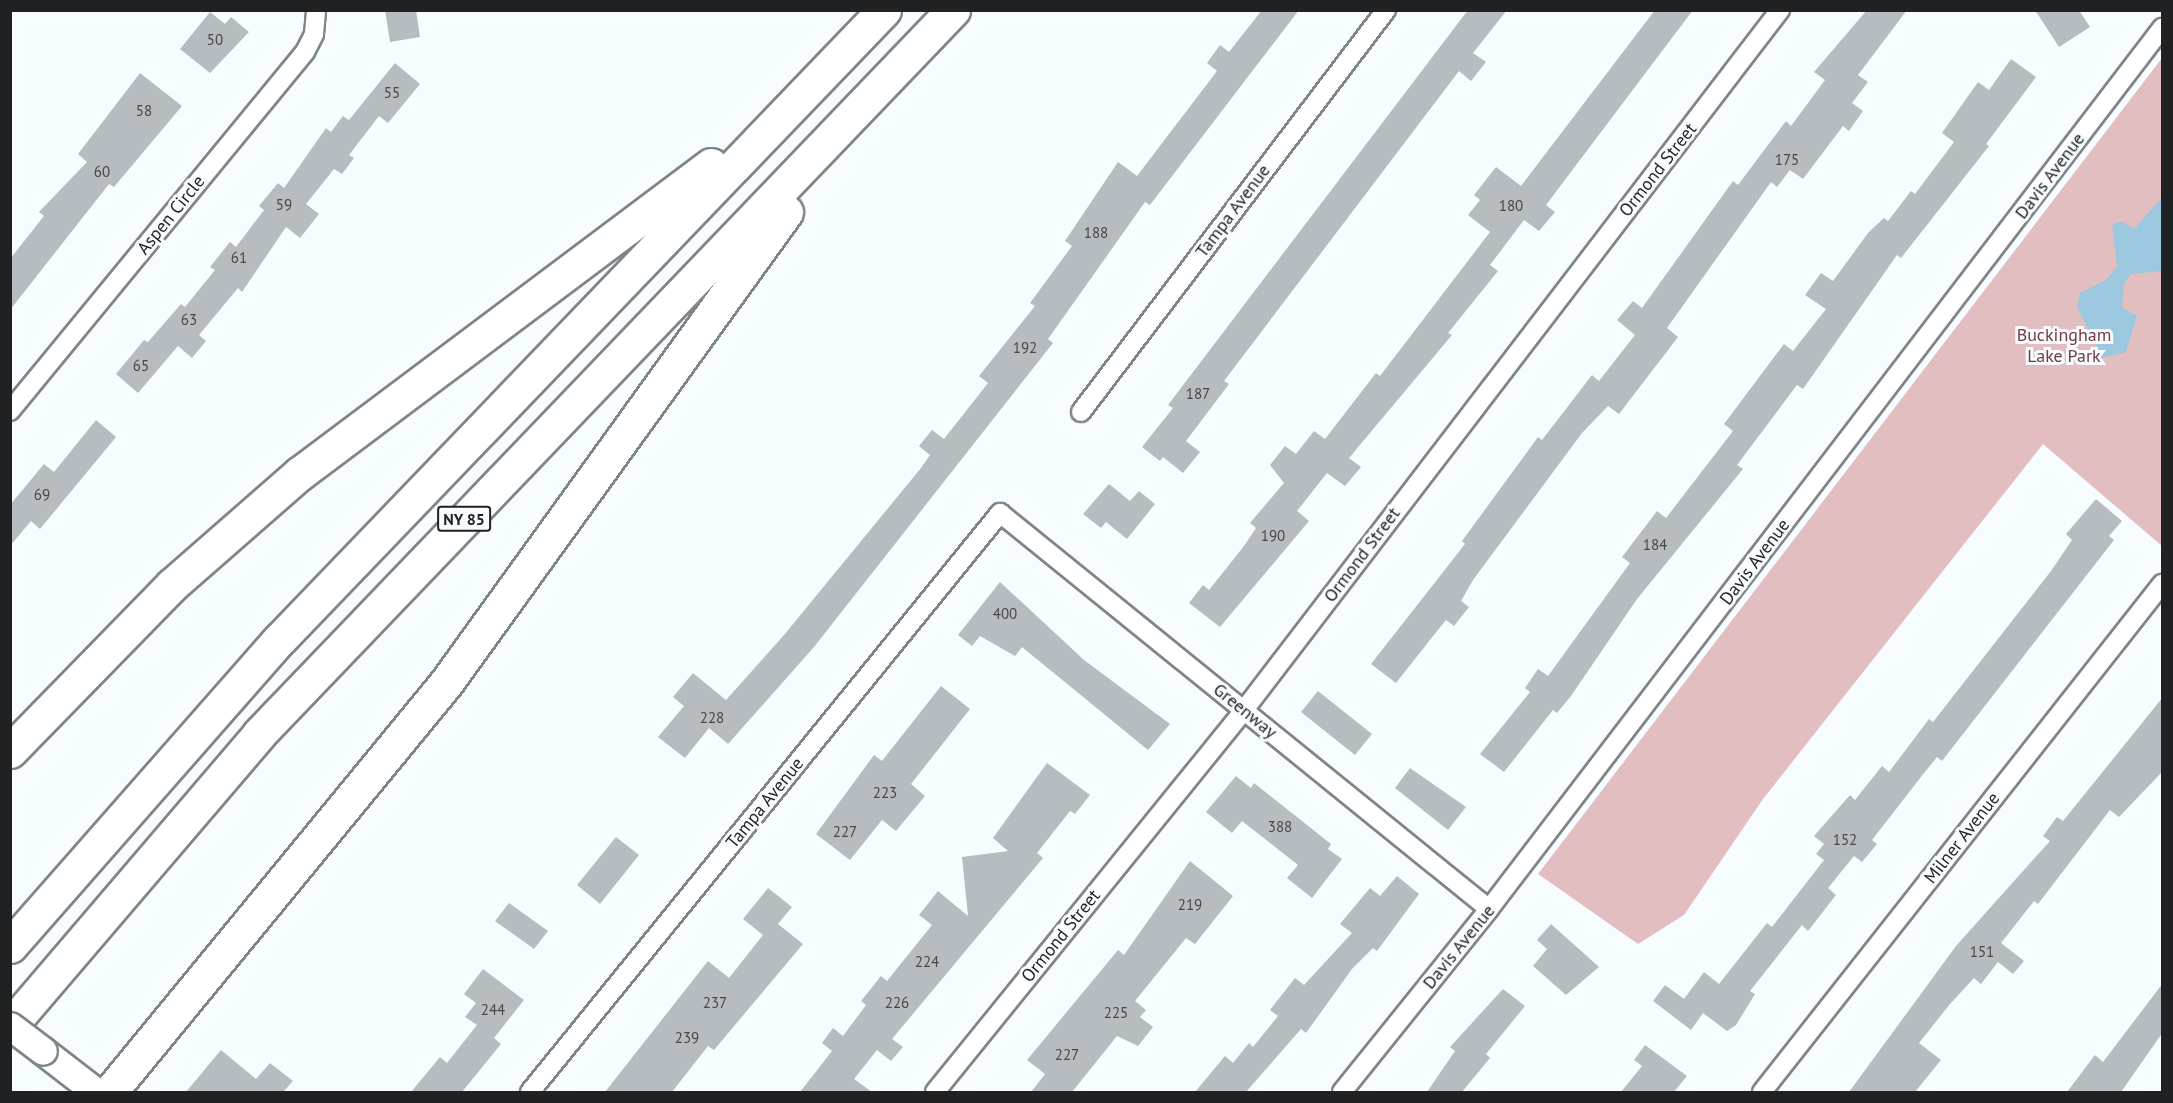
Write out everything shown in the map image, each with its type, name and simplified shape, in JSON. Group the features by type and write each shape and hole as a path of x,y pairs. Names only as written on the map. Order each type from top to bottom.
{"highway":[{"name":"NY 85","path":"10,1026 259,734 945,20"},
{"path":"110,1092 439,692 561,529 733,278 945,20"},
{"name":"NY 85","path":"10,946 279,639 874,21"},
{"path":"10,751 114,642 251,515 419,380 693,180 874,21"}],"street":[{"name":"Aspen Circle","path":"10,411 305,52 314,34 315,10"},
{"name":"Tampa Avenue","path":"1081,412 1386,10"},
{"name":"Ormond Street","path":"935,1092 1244,710 1780,10"},
{"name":"Davis Avenue","path":"1342,1092 1490,909 2163,27"},
{"name":"Tampa Avenue","path":"530,1092 1000,513"},
{"name":"Greenway","path":"1000,513 1490,909"},
{"name":"Milner Avenue","path":"1762,1092 2163,584"},
{"path":"10,1026 96,1092"}],"green space":[{"name":"Buckingham Lake Park","path":"2162,58 2162,546 2043,444 1763,799 1684,915 1638,944 1538,874"}],"water":[{"path":"2162,197 2162,271 2131,274 2124,284 2122,307 2137,316 2126,352 2102,358 2077,307 2080,293 2106,280 2117,266 2112,225 2122,221 2134,229"}],"building":[{"path":"385,10 416,10 420,37 390,42"},
{"path":"1262,10 1299,10 1150,205 1145,202 1048,339 1053,343 814,647 728,744 709,728 685,758 658,737 684,706 673,697 693,673 726,700 784,635 921,468 930,455 919,446 932,430 944,439 988,383 979,376 1035,306 1030,303 1072,246 1065,241 1118,162 1137,176 1217,71 1207,63 1220,45 1229,52"},
{"path":"1468,10 1507,10 1473,53 1486,62 1471,81 1459,71 1224,381 1229,384 1186,441 1200,452 1183,473 1163,457 1160,461 1142,447 1173,408 1168,405"},
{"path":"1655,10 1693,10 1546,205 1555,212 1539,231 1524,220 1490,265 1498,271 1448,333 1452,335 1349,458 1361,467 1345,486 1327,473 1297,511 1309,521 1220,627 1189,603 1203,585 1209,590 1244,546 1256,528 1250,523 1284,483 1270,465 1285,446 1296,454 1314,431 1325,439 1376,373 1380,376 1490,232 1468,215 1480,200 1474,195 1496,167 1521,186"},
{"path":"1867,10 1907,10 1858,75 1868,82 1852,103 1863,111 1849,131 1843,126 1803,179 1790,170 1777,187 1771,182 1667,328 1678,337 1619,414 1608,406 1582,433 1473,580 1461,601 1469,607 1454,626 1446,620 1396,683 1371,664 1465,544 1462,541 1538,437 1542,440 1592,375 1599,381 1635,335 1617,320 1633,301 1642,308 1733,181 1738,185 1786,121 1791,126 1825,80 1814,72"},
{"path":"2035,10 2079,10 2090,27 2059,47"},
{"path":"210,12 225,24 231,17 249,32 210,73 180,49"},
{"path":"2011,59 2036,77 1986,144 1989,146 1901,258 1897,255 1803,389 1797,385 1737,465 1743,469 1637,599 1571,696 1557,713 1553,710 1504,772 1480,754 1530,692 1525,688 1538,669 1548,676 1630,563 1622,557 1657,511 1666,518 1733,431 1724,424 1784,344 1793,351 1826,309 1805,295 1821,273 1833,281 1868,233 1884,218 1888,221 1911,191 1915,194 1954,142 1942,133 1978,82 1989,90"},
{"path":"395,63 420,84 388,123 379,116 349,155 354,158 342,174 334,169 306,204 319,214 300,238 286,227 242,292 238,288 199,335 206,341 192,358 178,346 138,393 116,374 144,340 148,342 181,304 185,307 215,270 210,267 230,242 236,247 264,210 259,206 278,183 284,188 326,128 331,132 343,116 349,120"},
{"path":"140,73 182,106 114,187 109,184 10,310 10,259 44,216 39,212 87,162 78,154"},
{"path":"96,420 116,437 40,529 31,521 10,546 10,505 44,464 54,472"},
{"path":"1109,484 1130,501 1139,491 1155,504 1127,539 1106,522 1101,528 1083,514"},
{"path":"2096,499 2122,521 2109,536 2114,540 1942,761 1937,757 1924,773 1872,840 1877,844 1862,862 1854,856 1828,888 1836,895 1808,931 1802,925 1750,991 1755,994 1736,1025 1727,1031 1703,1013 1691,1030 1653,1001 1665,985 1684,999 1704,972 1719,984 1767,923 1772,927 1824,860 1816,854 1824,844 1814,836 1850,795 1855,800 1882,766 1889,772 1929,719 1933,722 2051,571 2072,540 2066,534"},
{"path":"1000,582 1084,660 1170,724 1148,750 1022,647 1015,656 980,636 972,646 958,635"},
{"path":"941,686 970,709 911,784 925,796 896,831 882,820 850,860 816,834 874,755 882,761"},
{"path":"1318,691 1372,734 1355,755 1301,712"},
{"path":"2163,697 2163,771 2119,817 2110,810 2038,904 2034,901 2001,943 2024,961 2013,974 1998,962 1981,984 1974,978 1950,1004 1919,1043 1941,1060 1915,1092 1849,1092 1956,946 2050,841 2043,836 2057,817 2063,821"},
{"path":"1047,763 1090,795 1075,814 1070,811 1037,853 1043,858 892,1039 903,1047 891,1061 877,1050 854,1079 872,1092 800,1092 832,1051 822,1043 833,1028 843,1036 866,1005 861,1001 881,976 887,981 932,925 919,915 938,891 968,916 962,857 1008,851 993,838"},
{"path":"1410,768 1466,807 1448,830 1395,788"},
{"path":"1236,776 1251,788 1254,783 1331,844 1328,849 1342,859 1312,898 1287,878 1298,865 1242,821 1232,833 1206,812"},
{"path":"616,837 639,855 600,904 577,885"},
{"path":"1190,861 1233,896 1195,944 1186,938 1135,1001 1146,1010 1140,1017 1153,1027 1138,1046 1117,1036 1072,1092 1031,1092 1045,1074 1027,1060 1118,950 1124,955"},
{"path":"1397,876 1419,894 1377,951 1373,948 1352,969 1306,1033 1301,1029 1246,1092 1195,1092 1225,1056 1233,1063 1249,1043 1253,1047 1278,1016 1270,1010 1295,978 1304,985 1352,933 1340,924 1370,888 1380,896"},
{"path":"768,888 792,907 778,924 803,944 714,1050 708,1046 672,1092 605,1092 708,961 729,978 763,935 743,919"},
{"path":"509,903 548,931 534,949 495,921"},
{"path":"1551,924 1599,967 1566,995 1533,966 1547,949 1537,940"},
{"path":"483,969 524,1000 494,1038 501,1044 462,1092 411,1092 440,1057 447,1063 477,1025 465,1017 476,1003 464,994"},
{"path":"2163,983 2163,1032 2121,1092 2067,1092 2095,1055 2103,1062"},
{"path":"1503,989 1525,1006 1486,1054 1490,1058 1462,1092 1427,1092 1455,1051 1450,1047"},
{"path":"1645,1045 1687,1076 1674,1092 1621,1092 1642,1066 1634,1060"},
{"path":"221,1050 256,1079 270,1063 293,1081 283,1092 186,1092"}]}
